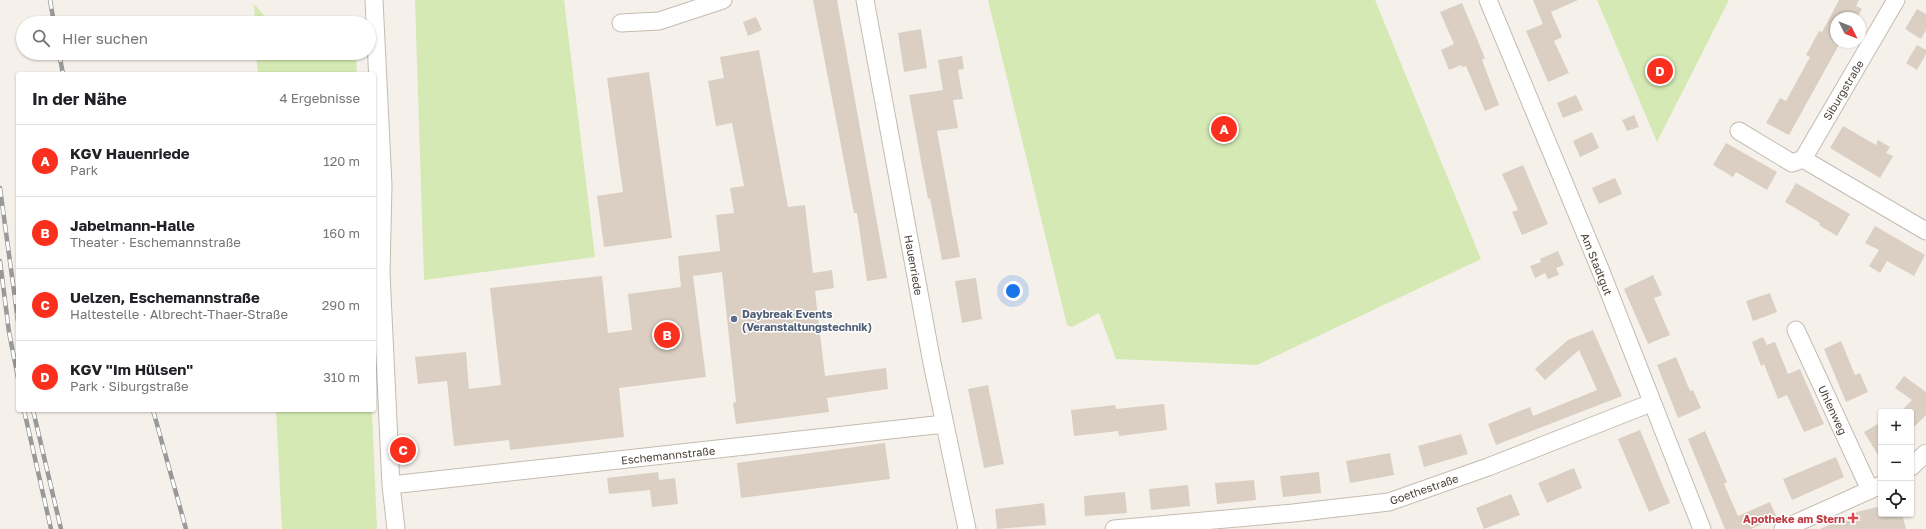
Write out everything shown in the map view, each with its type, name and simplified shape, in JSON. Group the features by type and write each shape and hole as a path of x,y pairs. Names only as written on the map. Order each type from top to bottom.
{"street":[{"path":"374,0 375,16"},
{"path":"621,22 659,21 723,0"},
{"name":"Hauenriede","path":"865,0 944,424 967,529"},
{"name":"Am Stadtgut","path":"1488,0 1600,269 1702,529"},
{"name":"Siburgstraße","path":"1802,159 1896,0"},
{"path":"376,41 383,185 381,273 391,485 396,529"},
{"path":"1739,131 1792,163 1802,159 1926,231"},
{"name":"Uhlenweg","path":"1796,330 1876,488"},
{"name":"Goethestraße","path":"1114,529 1389,502 1488,467 1651,402"},
{"name":"Eschemannstraße","path":"391,485 944,424"},
{"path":"1914,464 1926,454"},
{"path":"1783,529 1876,488"}],"green space":[{"path":"415,0 564,0 595,257 424,280"},
{"path":"988,0 1375,0 1481,259 1257,365 1116,359 1099,313 1072,327 1067,325"},
{"path":"1597,0 1729,0 1657,142"},
{"path":"254,4 265,16 255,16"},
{"path":"257,60 356,60 357,72 258,72"},
{"path":"276,412 372,412 377,529 282,529"}],"building":[{"path":"813,0 837,0 887,278 867,281 857,213 854,213"},
{"path":"1533,0 1578,0 1551,12 1562,37 1554,41 1569,73 1548,82 1526,31 1543,24"},
{"path":"1839,0 1859,0 1856,6 1862,9 1860,12 1833,12"},
{"path":"1462,3 1485,58 1482,60 1499,105 1485,111 1466,66 1462,67 1461,65 1449,70 1441,50 1454,44 1440,12"},
{"path":"1917,9 1926,14 1926,30 1921,39 1905,29"},
{"path":"756,17 762,30 748,36 743,22"},
{"path":"1830,17 1830,48 1837,48 1789,135 1766,123 1780,98 1786,101 1810,57 1806,55 1819,31 1822,32"},
{"path":"921,29 927,68 904,72 898,33"},
{"path":"1917,45 1926,50 1926,54 1917,70 1906,63"},
{"path":"759,50 788,207 805,205 813,273 832,270 834,288 815,291 825,376 886,368 888,389 827,398 829,412 736,424 733,403 736,402 722,272 693,276 706,377 619,388 624,437 510,450 509,440 454,446 447,381 418,384 415,357 466,352 469,389 501,385 490,288 602,276 608,333 632,330 628,294 681,287 678,256 720,251 716,215 734,213 730,188 744,186 732,123 716,126 708,81 724,78 720,57"},
{"path":"962,56 964,69 958,70 963,99 953,100 958,128 937,131 960,257 942,260 930,198 928,199 909,95 943,90 938,60"},
{"path":"649,72 672,238 604,247 597,196 623,192 607,78"},
{"path":"1576,95 1583,110 1563,118 1557,103"},
{"path":"1634,115 1639,127 1627,131 1622,120"},
{"path":"1843,126 1876,145 1878,140 1890,147 1886,153 1893,156 1880,178 1830,148"},
{"path":"1592,132 1599,148 1580,157 1573,141"},
{"path":"1726,143 1777,172 1767,190 1736,172 1733,177 1713,165"},
{"path":"1523,165 1548,224 1522,235 1512,212 1518,210 1502,174"},
{"path":"1615,178 1622,194 1599,204 1592,188"},
{"path":"1796,183 1850,214 1837,236 1819,225 1820,223 1785,202"},
{"path":"1875,226 1925,255 1914,276 1887,261 1880,273 1869,266 1879,250 1865,243"},
{"path":"1558,251 1564,265 1556,268 1559,275 1548,279 1545,273 1535,278 1530,266 1541,262 1540,259"},
{"path":"1653,275 1662,295 1654,298 1670,335 1648,344 1624,289"},
{"path":"976,278 982,319 962,323 955,281"},
{"path":"1770,293 1777,312 1753,321 1746,301"},
{"path":"1593,330 1622,396 1496,445 1488,424 1530,407 1533,416 1597,390 1579,350 1545,380 1535,369 1568,340"},
{"path":"1763,337 1767,345 1775,342 1788,374 1800,369 1824,424 1804,432 1787,395 1778,399 1764,364 1761,366 1752,342"},
{"path":"1841,341 1855,375 1860,373 1868,392 1846,402 1824,349"},
{"path":"1676,357 1690,391 1693,390 1701,408 1678,418 1657,365"},
{"path":"1904,376 1926,392 1926,415 1914,427 1914,409 1903,409 1912,400 1895,388"},
{"path":"988,385 1004,464 984,468 968,389"},
{"path":"1164,404 1167,430 1119,436 1118,431 1074,436 1071,410 1115,405 1116,409"},
{"path":"1878,424 1878,455 1864,432"},
{"path":"1640,430 1670,503 1649,512 1618,439"},
{"path":"1705,431 1727,482 1724,484 1738,516 1770,502 1777,518 1751,529 1725,529 1688,439"},
{"path":"1461,434 1468,454 1424,467 1418,446"},
{"path":"885,443 890,479 741,498 737,463"},
{"path":"1390,453 1394,475 1350,483 1346,461"},
{"path":"1836,457 1844,477 1792,500 1783,479"},
{"path":"1574,468 1582,488 1547,503 1538,483"},
{"path":"658,472 659,480 675,478 678,504 652,507 650,490 609,494 607,478"},
{"path":"1319,472 1321,493 1283,497 1280,476"},
{"path":"1254,480 1256,500 1217,504 1215,483"},
{"path":"1188,485 1190,506 1151,510 1149,489"},
{"path":"1125,492 1127,513 1085,516 1084,496"},
{"path":"1511,494 1520,515 1484,529 1476,508"},
{"path":"1044,503 1046,525 997,529 995,509"},
{"path":"1878,507 1878,517 1903,517 1906,529 1820,529 1857,512"}],"railway":[{"path":"50,0 53,16"},
{"path":"60,60 63,72"},
{"path":"0,188 16,306"},
{"path":"0,261 9,332 16,368"},
{"path":"24,412 51,529"},
{"path":"33,412 61,529"},
{"path":"154,412 186,529"}],"place":[{"name":"KGV \"Im Hülsen\"","path":"1660,71"},
{"name":"KGV Hauenriede","path":"1224,129"},
{"name":"Daybreak Events (Veranstaltungstechnik)","path":"734,319"},
{"name":"Jabelmann-Halle","path":"667,335"},
{"name":"Uelzen, Eschemannstraße","path":"403,450"},
{"name":"Apotheke am Stern","path":"1853,518"}]}
